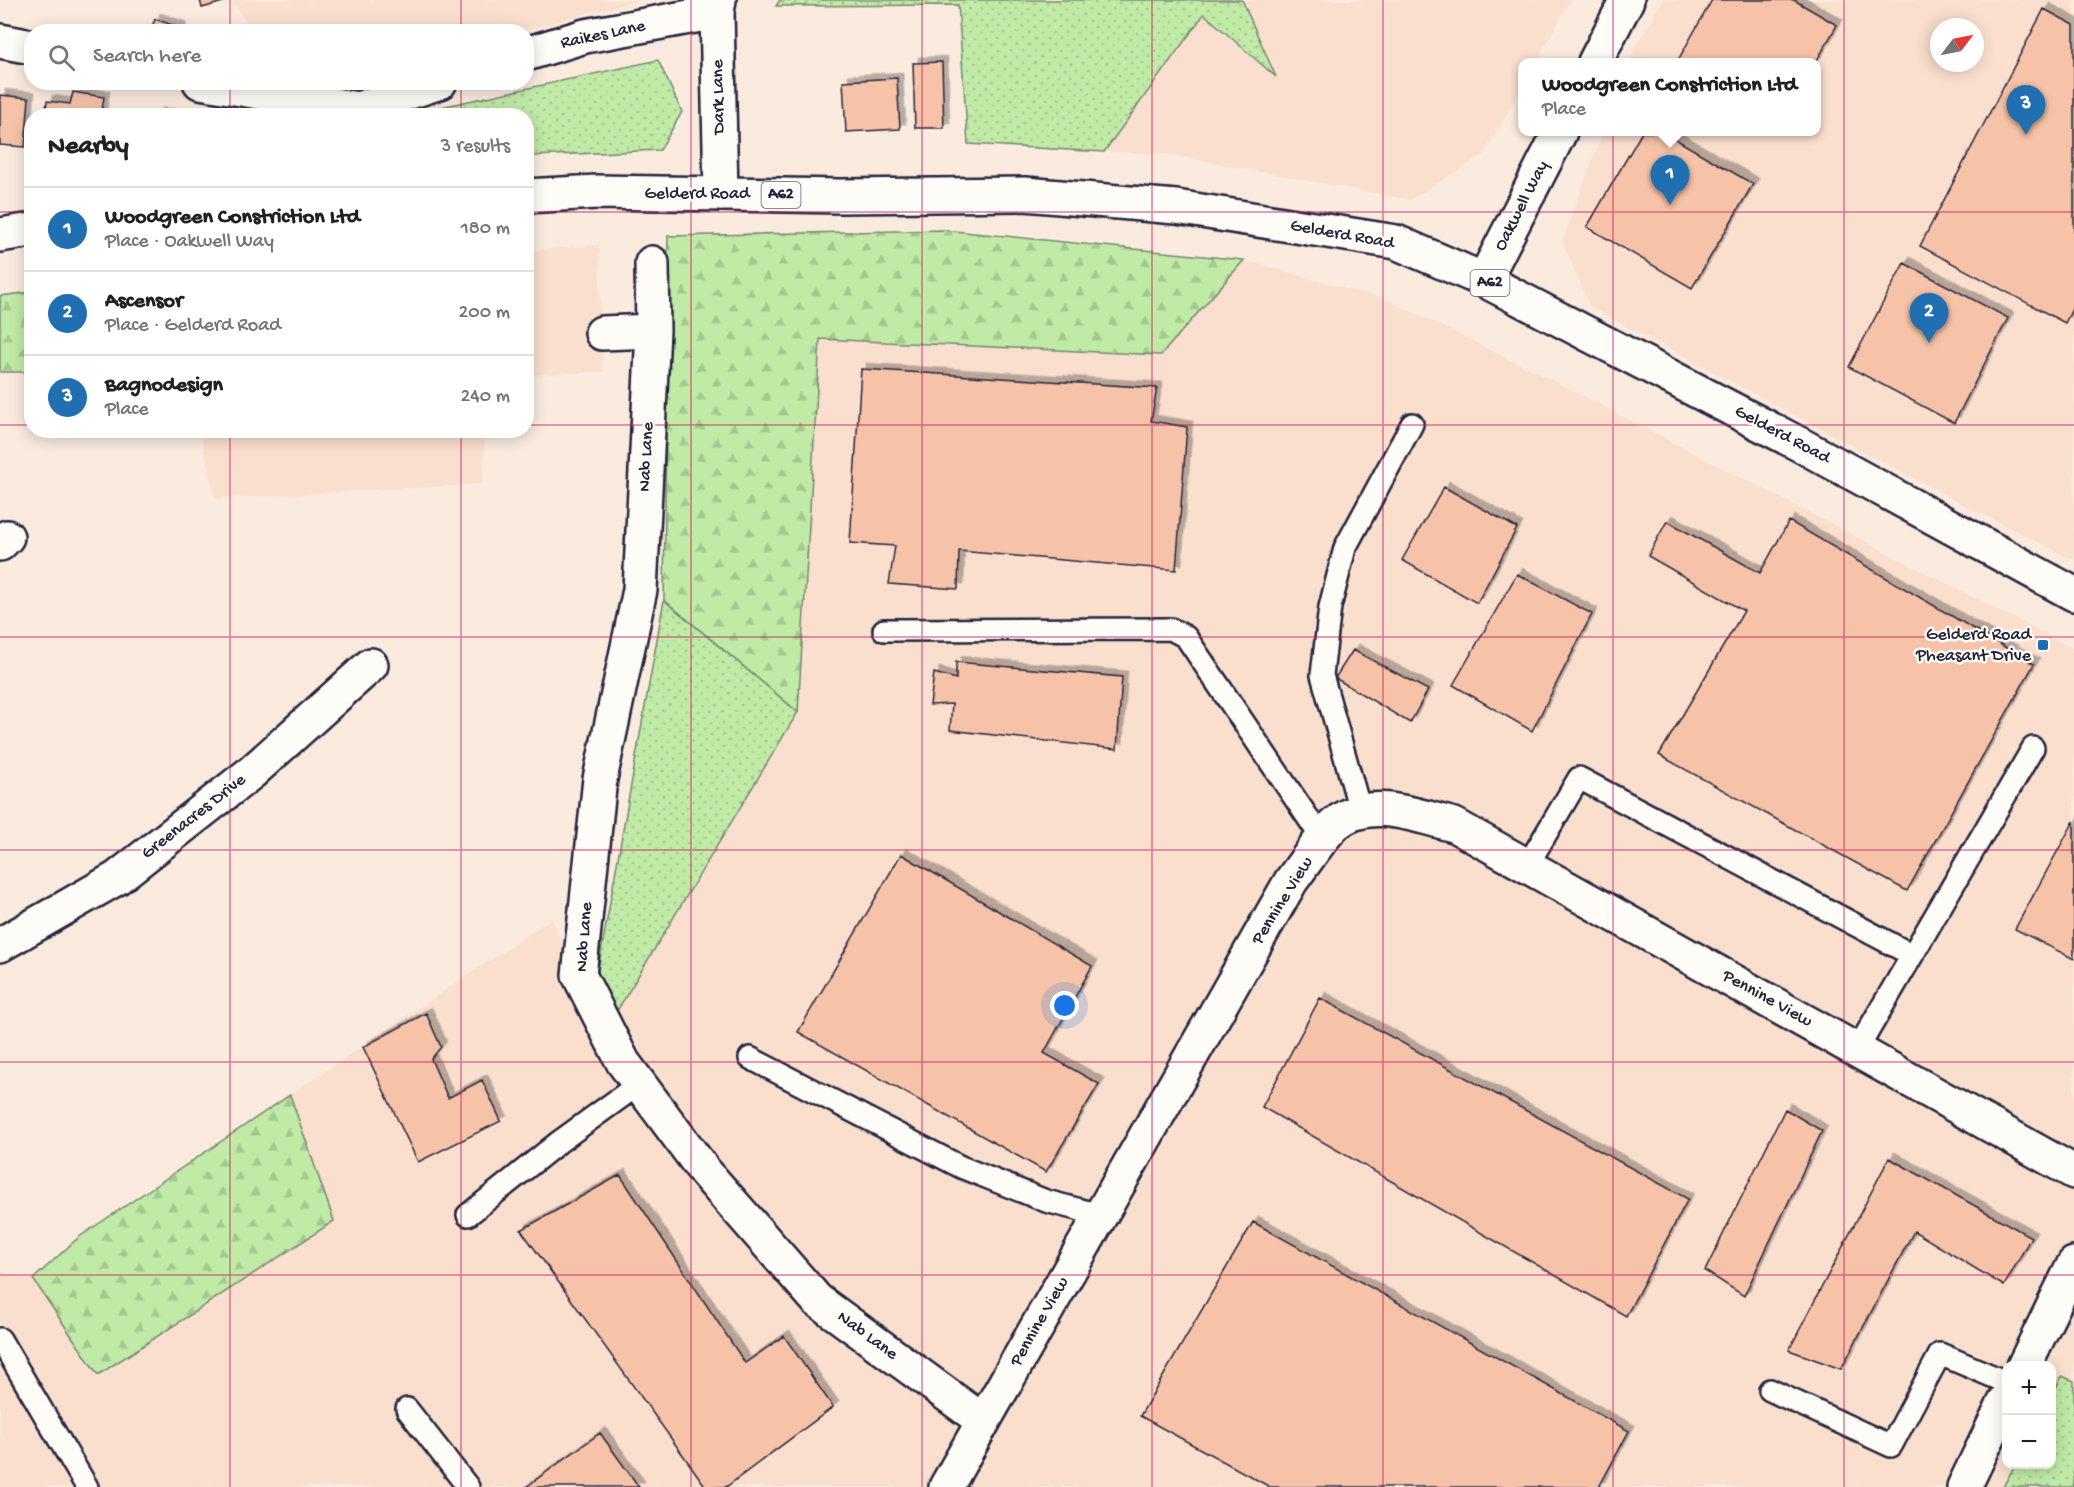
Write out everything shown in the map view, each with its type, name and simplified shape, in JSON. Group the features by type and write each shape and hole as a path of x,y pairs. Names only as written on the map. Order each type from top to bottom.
{"street":[{"path":"1598,58 1627,0"},
{"name":"Raikes Lane","path":"534,52 585,36 718,6"},
{"name":"Dark Lane","path":"718,6 721,194"},
{"path":"0,40 24,45"},
{"path":"247,90 352,108"},
{"path":"361,108 416,90"},
{"name":"Oakwell Way","path":"1484,280 1558,136"},
{"name":"Gelderd Road","path":"534,196 597,192 841,196 1024,194 1176,207 1396,242 1484,280 1799,444 2074,594"},
{"path":"0,235 24,231"},
{"name":"Nab Lane","path":"652,263 653,332 640,590 600,779 579,975 623,1062 639,1084 705,1172 817,1299 983,1421"},
{"path":"602,333 653,332"},
{"name":"Greenacres Drive","path":"0,945 117,878 252,772 371,665"},
{"name":"Pennine View","path":"946,1487 1291,881 1335,825 1360,810 1385,809 1455,825 2074,1172"},
{"path":"2026,1361 2074,1264"},
{"path":"1964,1487 2002,1410"}],"lane":[{"path":"1360,810 1322,675 1330,607 1345,548 1412,424"},
{"path":"884,630 1171,629 1186,637 1323,840"},
{"path":"1857,1050 2033,748"},
{"path":"1527,866 1579,778 1912,955"},
{"path":"750,1058 961,1167 1046,1201 1100,1215"},
{"path":"468,1215 559,1143 639,1084"},
{"path":"0,1339 87,1487"},
{"path":"1770,1390 1891,1446 1940,1354 2002,1380"},
{"path":"407,1409 468,1487"}],"shaded area":[{"path":"232,0 639,0 534,27 534,24 248,24"},
{"path":"1242,0 1571,0 1538,58 1518,58 1518,94 1484,155 1410,200 1167,154 1104,152 1204,14 1276,76"},
{"path":"1663,0 2074,0 2074,560 1976,511 1590,307 1562,241 1601,136 1821,136 1821,58 1631,58"},
{"path":"599,245 603,372 534,375 534,250"},
{"path":"1244,260 1388,300 1550,379 2074,649 2074,1381 2062,1376 2056,1389 2056,1361 2002,1361 2002,1469 2016,1469 2007,1487 0,1487 0,1271 33,1279 98,1375 334,1221 290,1095 552,918 599,1039 798,712 820,339 1161,355"},
{"path":"202,438 485,438 483,484 215,499"}],"green space":[{"path":"780,0 1242,0 1276,77 1204,14 1104,152 968,144 958,5 776,6"},
{"path":"658,60 682,112 660,150 534,156 534,108 437,108 520,90 534,90 534,87"},
{"path":"944,230 1244,260 1161,355 820,339 798,712 664,600 668,236"},
{"path":"24,293 24,372 0,372 0,296"},
{"path":"664,600 798,712 600,1039 598,970"},
{"path":"290,1095 334,1221 98,1375 33,1279 79,1237"},
{"path":"2062,1376 2074,1381 2074,1487 2003,1487 2013,1469 2056,1469 2056,1388"}],"building":[{"path":"200,0 230,0 202,8"},
{"path":"1712,0 1794,0 1837,25 1818,58 1679,58"},
{"path":"2044,9 2074,25 2074,305 2065,323 1920,246"},
{"path":"155,19 169,24 153,24"},
{"path":"942,62 944,128 915,128 913,63"},
{"path":"897,78 900,129 846,132 843,81"},
{"path":"73,92 104,97 102,108 46,108 47,101 70,104"},
{"path":"0,95 29,98 28,108 24,108 24,147 0,145"},
{"path":"1640,136 1670,136 1753,184 1692,288 1587,227"},
{"path":"1904,263 2008,318 1954,423 1849,367"},
{"path":"861,369 1157,388 1151,421 1187,427 1176,570 959,551 958,589 889,584 895,546 850,543"},
{"path":"1444,487 1517,528 1477,603 1402,560"},
{"path":"1667,521 1760,573 1789,521 2034,664 1907,891 1659,755 1744,611 1648,556"},
{"path":"1517,574 1592,614 1532,731 1453,685"},
{"path":"1353,650 1428,690 1410,723 1335,678"},
{"path":"956,662 1122,677 1117,749 950,730 952,704 930,705 934,673 956,679"},
{"path":"2074,821 2074,959 2015,929"},
{"path":"901,854 1092,966 1044,1053 1099,1084 1046,1172 798,1032"},
{"path":"1320,998 1688,1199 1626,1316 1262,1107"},
{"path":"426,1013 441,1047 431,1059 448,1098 482,1080 501,1121 418,1162 363,1047"},
{"path":"1785,1109 1822,1131 1744,1296 1705,1271"},
{"path":"1889,1158 2031,1237 2004,1286 1914,1231 1841,1369 1789,1350"},
{"path":"620,1175 745,1363 784,1336 833,1407 726,1487 706,1487 521,1230"},
{"path":"1253,1222 1629,1431 1599,1487 1270,1487 1140,1416"},
{"path":"600,1433 639,1487 526,1487"}],"place":[{"name":"Bagnodesign","path":"2026,135"},
{"name":"Woodgreen Constriction Ltd","path":"1670,205"},
{"name":"Ascensor","path":"1929,343"},
{"name":"Gelderd Road Pheasant Drive","path":"2043,645"}]}
